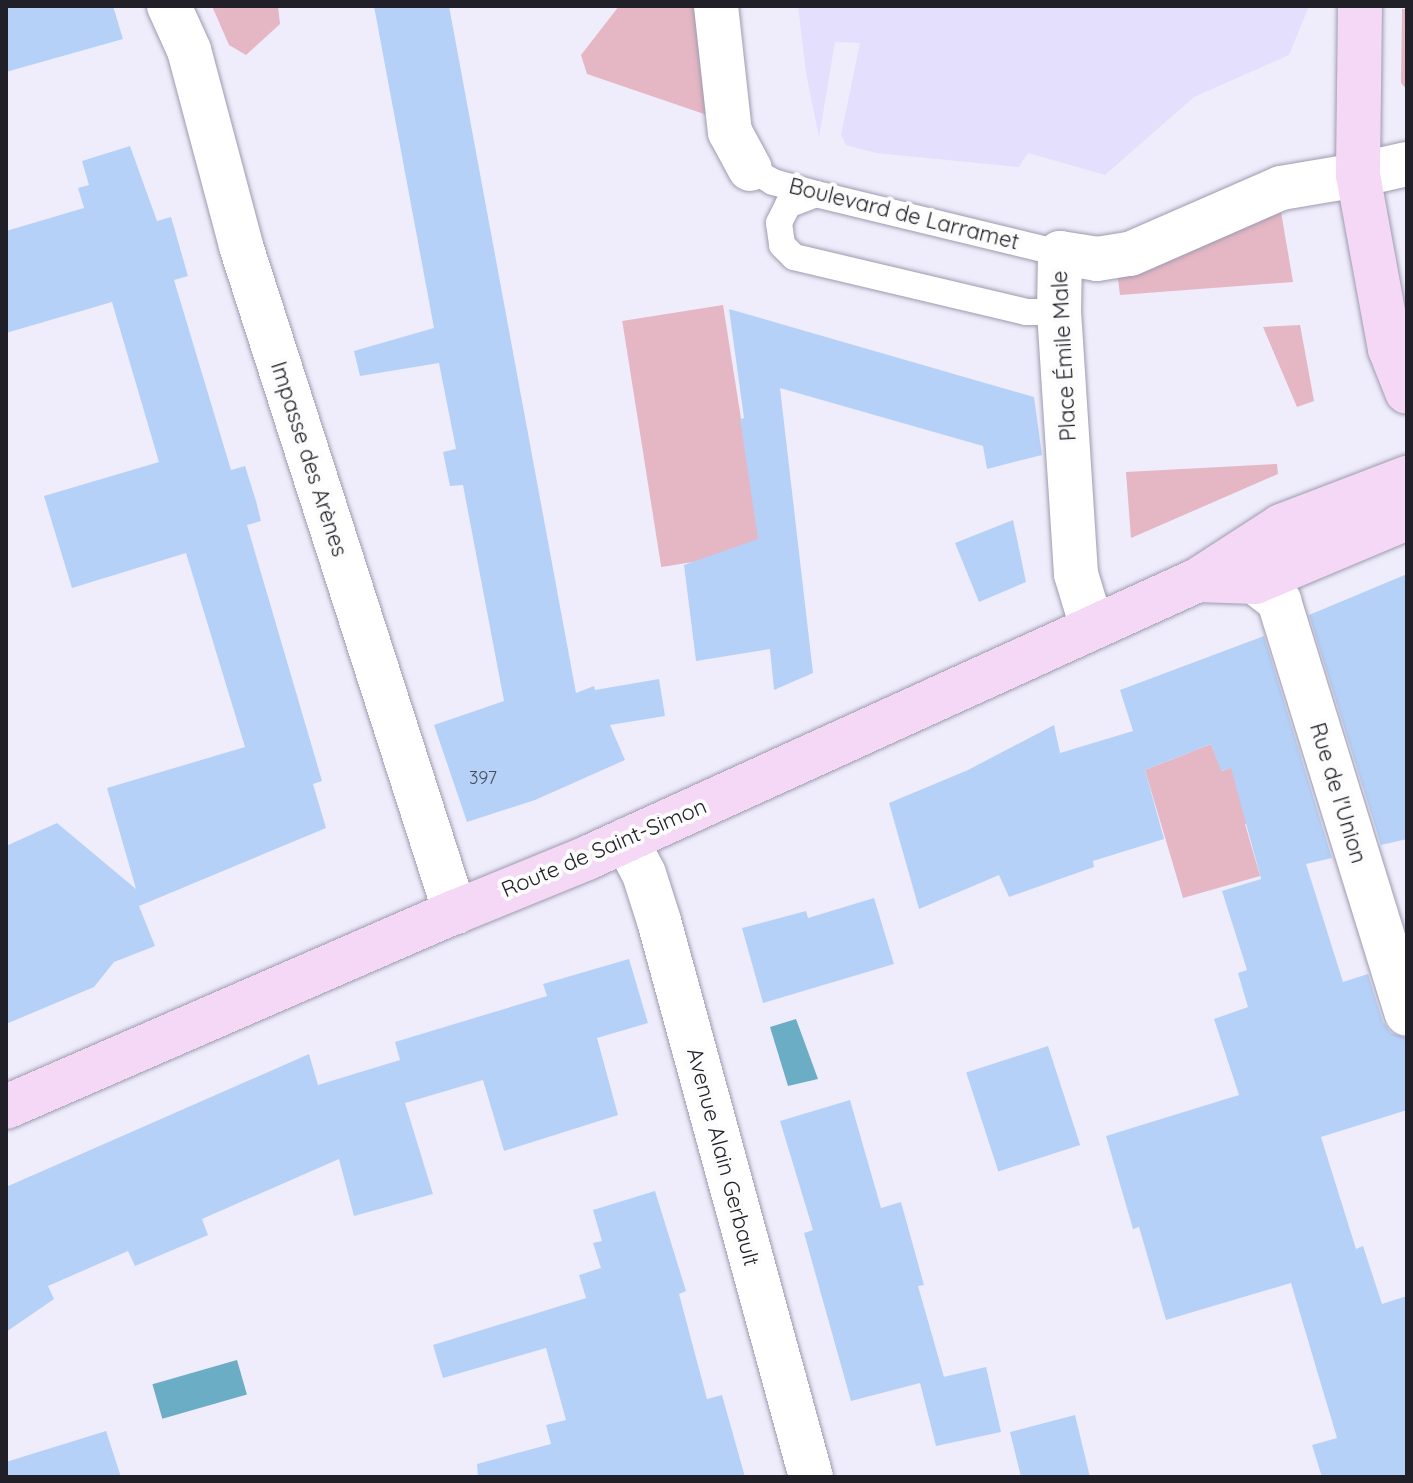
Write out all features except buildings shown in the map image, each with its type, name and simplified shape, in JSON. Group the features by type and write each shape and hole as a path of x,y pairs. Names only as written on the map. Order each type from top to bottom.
{"main road":[{"path":"1360,6 1356,65 1358,175 1390,349 1407,392"},
{"name":"Route de Saint-Simon","path":"6,1107 626,840 1198,580 1281,526 1407,478"},
{"name":"Route de Saint-Simon","path":"1198,580 1255,582 1407,518"}],"street":[{"name":"Impasse des Arènes","path":"169,6 189,50 241,246 455,912"},
{"path":"716,6 730,132 750,169"},
{"name":"Place Émile Male","path":"1092,627 1076,574 1059,312 1060,253 1097,259 1130,254 1281,188 1407,164"},
{"name":"Rue de l'Union","path":"1255,582 1279,601 1407,1014"},
{"name":"Avenue Alain Gerbault","path":"626,840 644,874 659,921 811,1477"}],"lane":[{"name":"Boulevard de Larramet","path":"750,169 773,182 816,194 1060,253"},
{"path":"816,194 788,205 779,223 782,245 794,257 1026,312 1059,312"}],"shaded area":[{"path":"212,6 278,6 280,24 246,55 229,45"},
{"path":"619,6 696,6 707,115 587,74 581,55"},
{"path":"798,6 1309,6 1289,55 1194,97 1105,175 1028,153 1019,167 876,153 846,145 841,135 860,43 835,42 819,137 806,73"},
{"path":"1402,9 1407,9 1407,90 1401,83"},
{"path":"1279,200 1293,282 1120,295 1117,271"},
{"path":"723,305 762,551 661,567 622,321"},
{"path":"1300,325 1314,401 1297,407 1263,327"},
{"path":"1277,464 1278,474 1131,538 1126,472"},
{"path":"1211,744 1222,771 1295,744 1314,805 1245,824 1260,876 1183,898 1145,770"}],"water":[{"path":"796,1019 818,1079 788,1086 770,1027"},
{"path":"237,1360 247,1395 162,1419 152,1384"}]}
